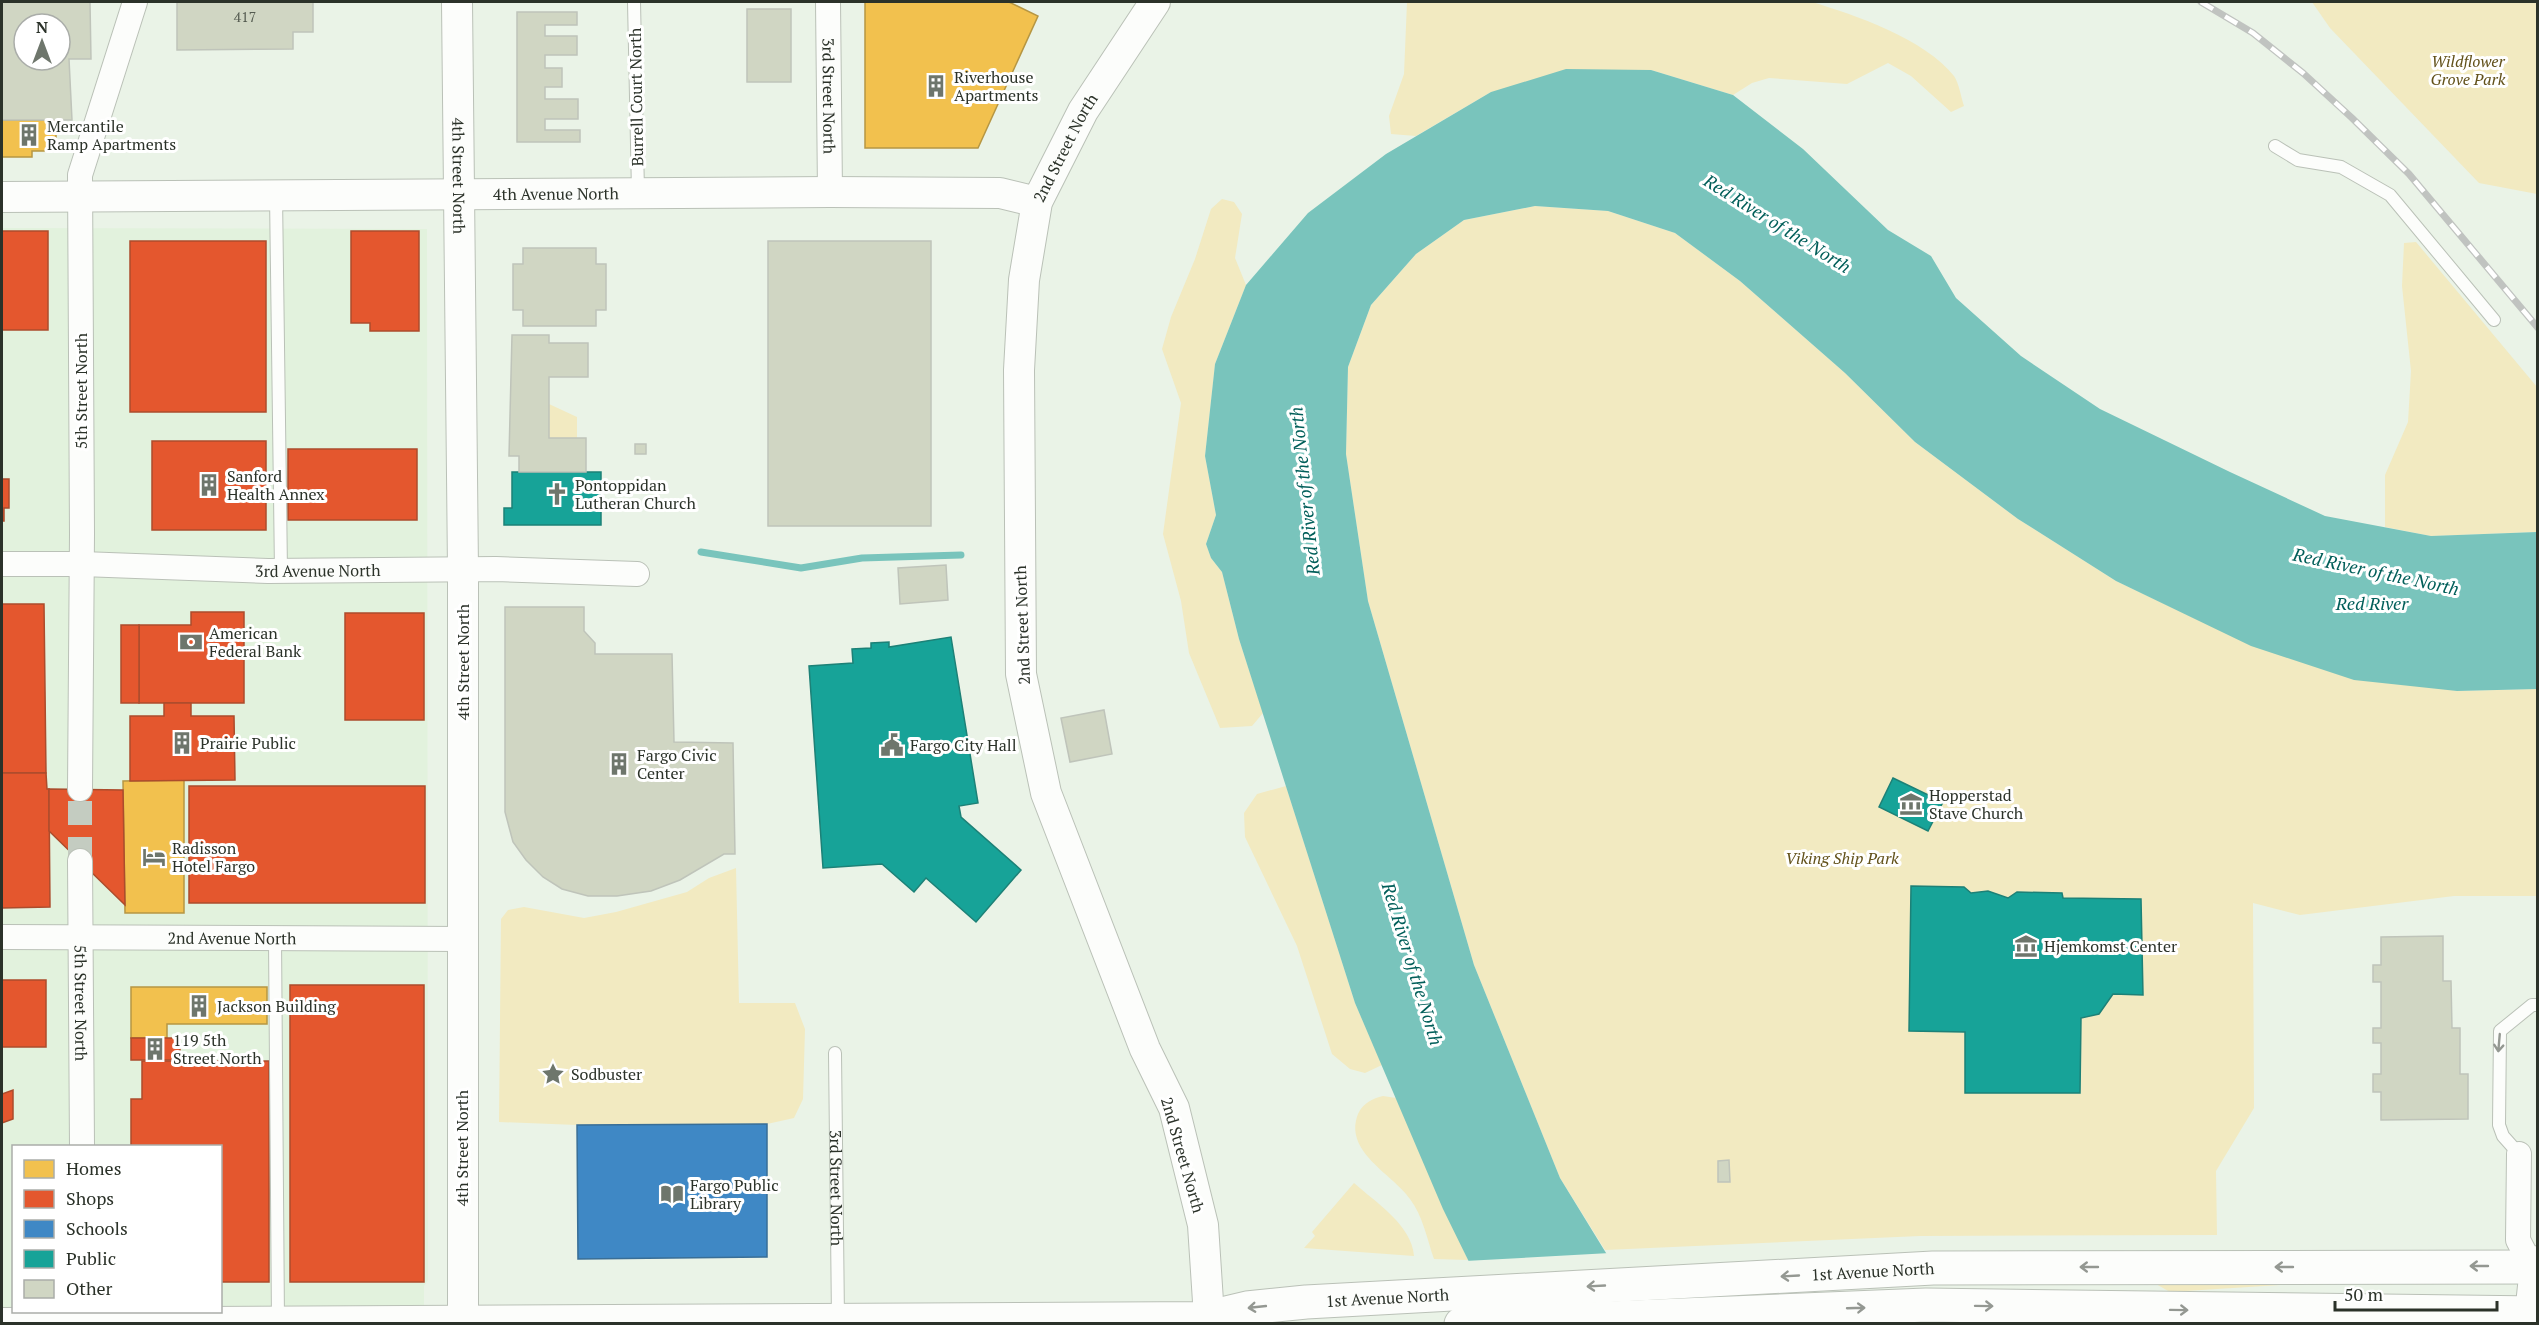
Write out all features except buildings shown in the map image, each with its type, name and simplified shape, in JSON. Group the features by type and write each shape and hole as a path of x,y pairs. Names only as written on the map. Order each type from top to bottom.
{"main road":[{"name":"1st Avenue North","path":"1216,1321 1247,1308 1306,1302 1933,1268 2536,1264"},
{"name":"1st Avenue North","path":"1461,1323 1926,1305 2530,1317"}],"street":[{"name":"5th Street North","path":"80,789 82,564 80,175 135,2"},
{"name":"4th Street North","path":"457,2 463,570 463,1322"},
{"name":"3rd Street North","path":"828,2 830,192"},
{"name":"2nd Street North","path":"1155,2 1083,111 1037,202 1024,280 1019,370 1021,674 1046,793 1145,1049 1174,1108 1203,1225 1216,1321"},
{"name":"4th Avenue North","path":"2,197 458,192 830,192 1000,193 1037,202"},
{"name":"3rd Avenue North","path":"2,564 82,564 281,571 463,570 637,574"},
{"name":"5th Street North","path":"80,861 81,1145"},
{"name":"2nd Avenue North","path":"2,937 463,939"},
{"path":"2519,1154 2518,1240 2536,1264 2530,1317"},
{"name":"1st Avenue North","path":"2,1323 84,1319 278,1322 1216,1321"}],"lane":[{"name":"Burrell Court North","path":"634,2 638,192"},
{"path":"2275,147 2298,160 2341,167 2390,195 2494,320"},
{"path":"276,195 281,571"},
{"path":"275,938 278,1322"},
{"path":"2519,1154 2503,1136 2499,1125 2498,1046 2500,1031 2510,1020 2532,1005 2538,1005"},
{"name":"3rd Street North","path":"835,1053 838,1322"}],"shaded area":[{"path":"2,228 427,229 428,1280 424,1286 424,1323 2,1324"}],"green space":[{"path":"1407,2 1812,2 1868,21 1926,51 1954,76 1964,106 1951,112 1911,76 1888,63 1847,84 1769,78 1752,83 1733,95 1651,70 1491,92 1416,136 1391,134 1389,116 1404,74"},
{"name":"Wildflower Grove Park","path":"2312,2 2537,2 2537,194 2479,183 2330,28"},
{"path":"1222,199 1234,202 1242,214 1235,258 1246,285 1215,364 1205,456 1216,515 1206,544 1211,558 1222,572 1239,639 1263,713 1252,726 1220,728 1189,653 1181,601 1163,534 1181,403 1162,349 1171,317 1195,259 1211,209"},
{"name":"Viking Ship Park","path":"1535,206 1608,211 1675,233 1740,281 1845,373 1915,442 2018,519 2116,581 2251,645 2457,691 2537,689 2537,896 2454,896 2300,915 2253,903 2254,1108 2216,1171 2217,1235 1920,1236 1605,1250 1560,1178 1474,965 1368,601 1346,454 1348,367 1371,305 1416,254 1464,220"},
{"path":"2416,242 2537,387 2537,532 2431,536 2385,527 2385,475 2408,422 2411,371 2402,286 2404,243"},
{"path":"549,404 577,417 577,438 549,438"},
{"path":"1286,786 1355,1003 1382,1065 1365,1073 1350,1069 1332,1054 1297,946 1245,837 1244,813 1257,794"},
{"path":"736,868 739,1003 795,1003 805,1029 803,1099 794,1118 767,1124 577,1125 499,1122 501,919 508,910 524,907 584,918 616,912 687,892 709,878"},
{"path":"1383,1096 1396,1098 1468,1260 1434,1259 1421,1220 1410,1199 1363,1151 1357,1140 1355,1128 1360,1110 1368,1102"},
{"path":"1354,1183 1400,1224 1412,1245 1414,1256 1304,1248 1315,1236 1312,1232"},
{"path":"2149,1280 2310,1283 2170,1292"}],"water":[{"name":"Red River","path":"1566,69 1651,70 1733,95 1803,149 1888,230 1931,256 1956,298 2021,356 2100,409 2230,472 2325,516 2431,536 2537,532 2537,689 2457,691 2354,680 2251,646 2116,581 2018,519 1915,442 1845,373 1740,281 1675,233 1608,211 1535,206 1464,220 1416,254 1371,305 1348,367 1346,454 1368,601 1474,965 1560,1178 1649,1323 1499,1323 1443,1209 1355,1003 1239,639 1222,572 1211,558 1206,544 1216,515 1205,456 1215,364 1246,285 1308,213 1386,154 1491,92"}],"pier":[{"path":"1610,1253 1652,1322 1496,1324 1465,1261"}],"waterway":[{"path":"701,552 801,568 862,558 961,555"}],"tunnel":[{"path":"80,789 80,861"}],"railway":[{"path":"2201,2 2253,33 2303,73 2352,118 2409,174 2538,328"}],"place":[{"name":"Riverhouse Apartments","path":"936,86"},
{"name":"Mercantile Ramp Apartments","path":"29,135"},
{"name":"Sanford Health Annex","path":"209,485"},
{"name":"Pontoppidan Lutheran Church","path":"557,494"},
{"name":"American Federal Bank","path":"191,642"},
{"name":"Prairie Public","path":"182,743"},
{"name":"Fargo City Hall","path":"892,745"},
{"name":"Fargo Civic Center","path":"619,764"},
{"name":"Hopperstad Stave Church","path":"1911,804"},
{"name":"Radisson Hotel Fargo","path":"154,857"},
{"name":"Hjemkomst Center","path":"2026,946"},
{"name":"Jackson Building","path":"199,1006"},
{"name":"119 5th Street North","path":"155,1049"},
{"name":"Sodbuster","path":"553,1074"},
{"name":"Fargo Public Library","path":"672,1194"}],"water label":[{"name":"Red River of the North","path":"1777,224"},
{"name":"Red River of the North","path":"1305,491"},
{"name":"Red River of the North","path":"2376,572"},
{"name":"Red River of the North","path":"1412,964"}]}
